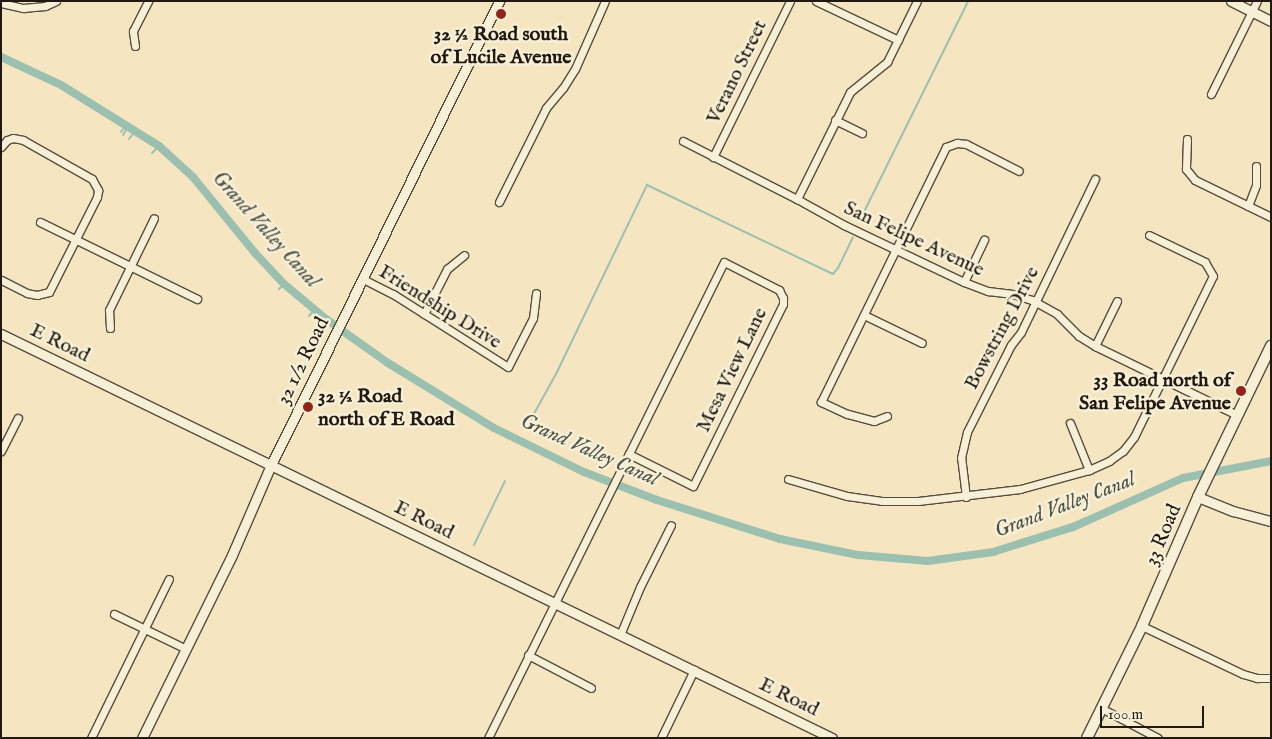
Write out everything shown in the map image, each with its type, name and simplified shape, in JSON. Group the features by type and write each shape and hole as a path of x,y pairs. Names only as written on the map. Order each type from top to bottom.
{"main road":[{"name":"33 Road","path":"1087,738 1142,626 1198,496 1271,346"}],"street":[{"path":"1,2 23,8 45,6 56,1"},
{"path":"135,46 134,31 148,1"},
{"name":"32 1/2 Road","path":"142,738 232,555 271,465 499,1"},
{"path":"499,202 546,108 563,88 575,69 605,1"},
{"name":"Verano Street","path":"713,157 790,1"},
{"path":"816,1 898,40"},
{"path":"797,199 850,92 887,62 916,1"},
{"path":"1231,1 1271,21"},
{"path":"1211,94 1257,1"},
{"path":"835,120 862,133"},
{"path":"1,147 7,140 13,138 23,140 92,178 98,190 97,196 53,289 45,294 37,295 27,293 1,280"},
{"path":"1186,139 1186,169 1195,180 1271,217"},
{"name":"San Felipe Avenue","path":"682,141 844,225 964,282 988,291 1013,294 1036,302 1057,314 1079,336 1095,346 1162,380 1238,415"},
{"path":"887,416 874,420 847,414 821,402 946,147 952,144 966,144 1019,171"},
{"path":"1248,206 1256,185 1256,166"},
{"name":"Bowstring Drive","path":"966,497 961,458 967,432 1011,346 1021,332 1095,179"},
{"path":"110,328 109,310 154,218"},
{"path":"40,222 197,299"},
{"path":"788,479 847,496 882,501 918,501 966,497 1020,489 1089,470 1109,461 1129,444 1134,437 1213,276 1205,262 1149,235"},
{"path":"964,282 984,240"},
{"path":"424,314 447,269 464,255"},
{"name":"Mesa View Lane","path":"490,737 554,603 724,262 779,290 783,298 783,304 693,486 629,454"},
{"name":"Friendship Drive","path":"363,279 424,314 508,368 533,318 536,293"},
{"path":"1095,346 1117,301"},
{"path":"864,315 922,343"},
{"name":"E Road","path":"1,334 832,738"},
{"path":"1,451 18,418"},
{"path":"1070,423 1089,470"},
{"path":"1198,496 1233,511 1271,521"},
{"path":"620,634 640,587 671,525"},
{"path":"91,738 169,579"},
{"path":"114,614 186,649"},
{"path":"1142,626 1243,674 1258,678 1271,678"},
{"path":"528,656 591,688"},
{"path":"661,738 694,670"},
{"path":"1101,708 1158,738"}],"waterway":[{"path":"860,220 968,1"},
{"name":"Grand Valley Canal","path":"1,57 61,85 159,146 193,177 255,253 284,284 326,319 388,363 494,428 584,472 657,500 780,539 858,555 928,561 993,552 1073,527 1183,478 1271,461"},
{"name":"Grand Valley Canal","path":"121,132 126,125"},
{"path":"123,135 128,127"},
{"path":"129,139 135,131"},
{"path":"152,153 159,146"},
{"path":"530,421 557,372 647,185 833,274 838,268 853,237"},
{"name":"Grand Valley Canal","path":"279,289 284,284"},
{"name":"Grand Valley Canal","path":"309,316 315,309"},
{"path":"474,545 505,481"}],"place":[{"name":"32 ½ Road south of Lucile Avenue","path":"501,14"},
{"name":"33 Road north of San Felipe Avenue","path":"1241,391"},
{"name":"32 ½ Road north of E Road","path":"308,407"}]}
